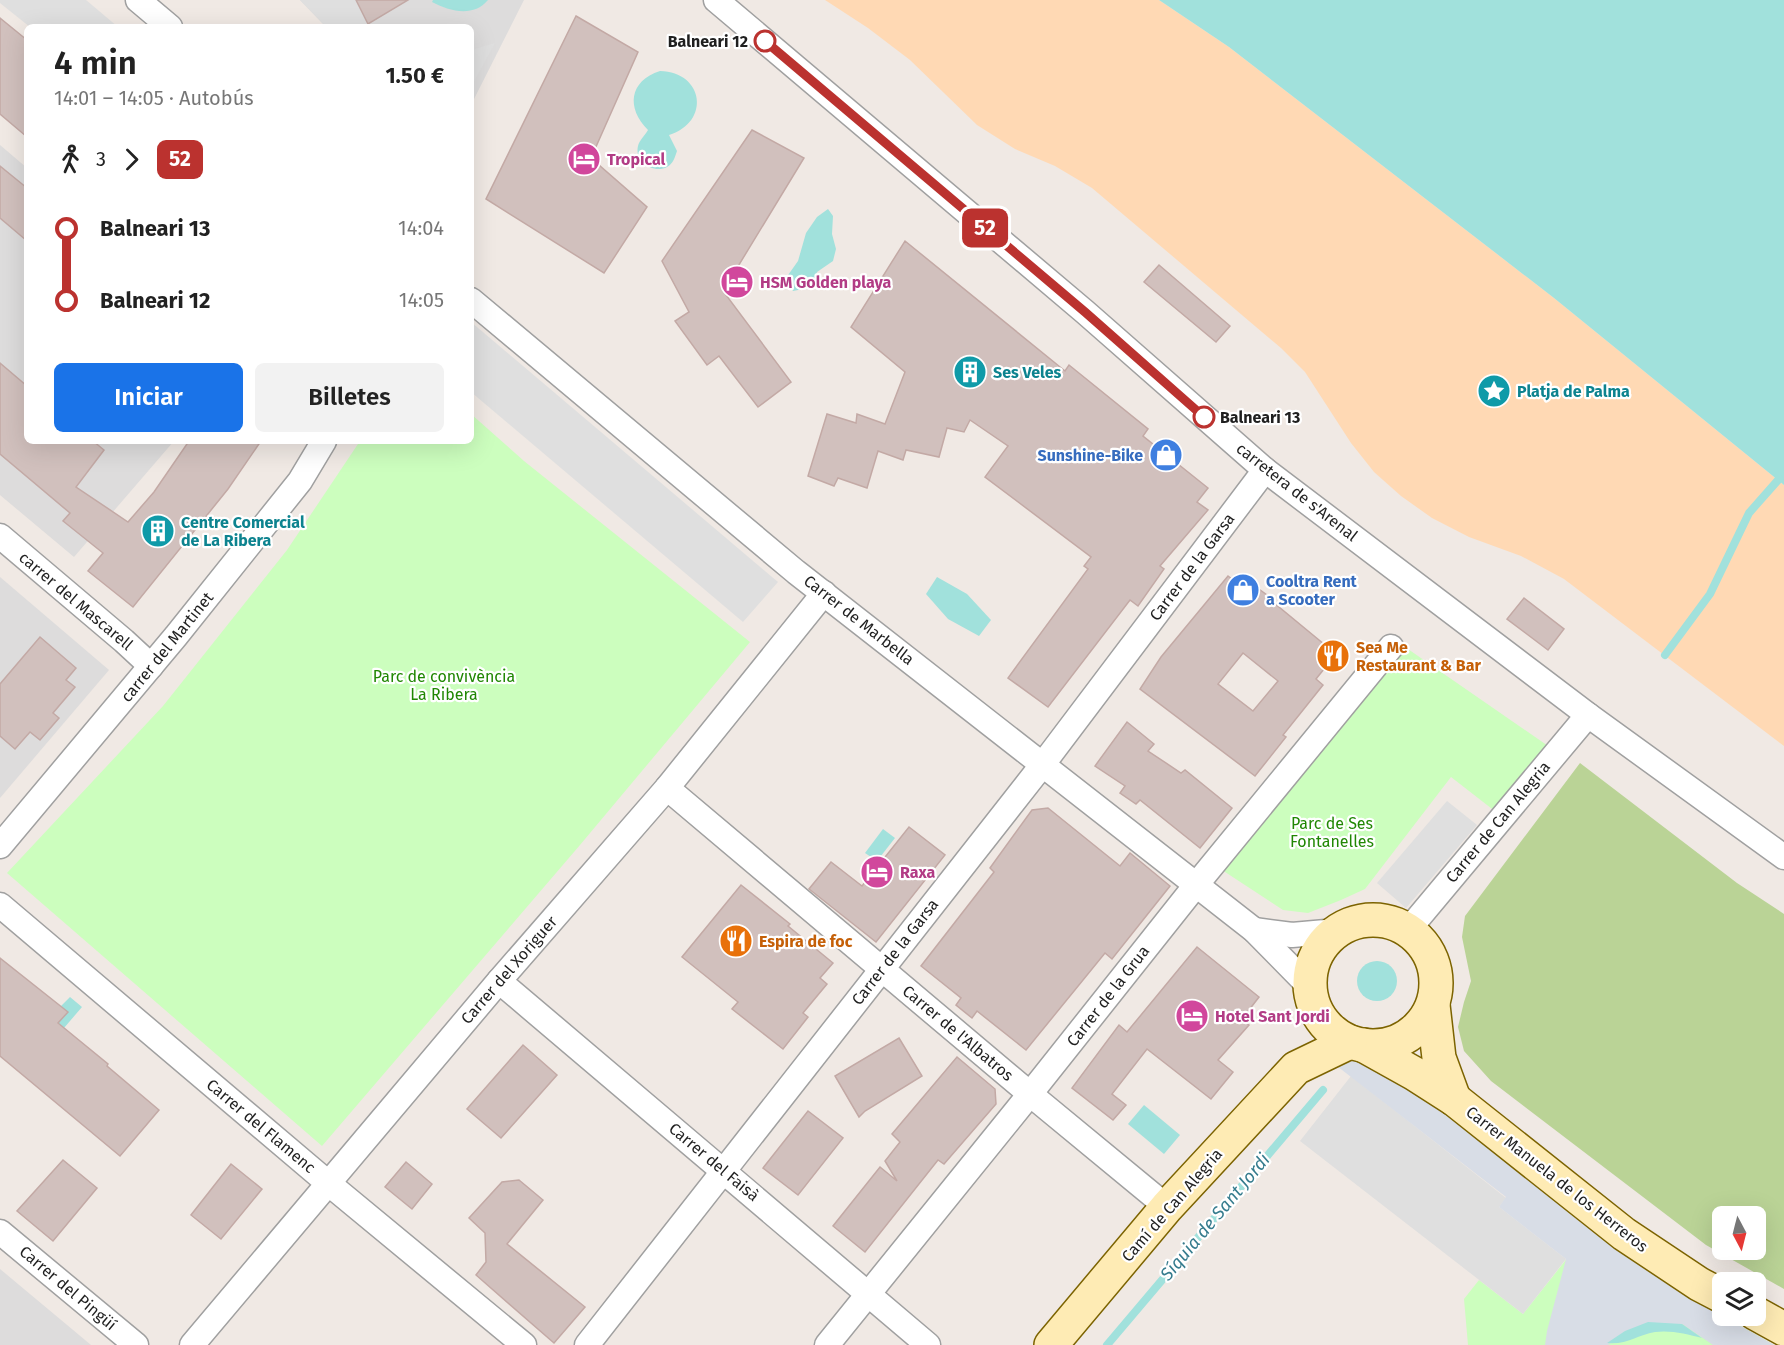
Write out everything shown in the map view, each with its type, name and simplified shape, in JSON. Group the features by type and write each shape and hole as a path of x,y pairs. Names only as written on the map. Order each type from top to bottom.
{"street":[{"path":"138,0 166,24"},
{"name":"carretera de s'Arenal","path":"716,0 1085,312 1265,470 1588,715 1784,857"},
{"name":"Carrer de Marbella","path":"474,302 824,593 1254,930 1311,992"},
{"name":"carrer del Martinet","path":"0,846 152,666 300,481 322,444"},
{"name":"Carrer de la Garsa","path":"587,1345 1042,764 1265,470"},
{"name":"carrer del Mascarell","path":"0,536 152,666"},
{"name":"Carrer del Xoriguer","path":"192,1345 499,981 667,788 824,593"},
{"name":"Carrer de la Grua","path":"827,1345 1196,885 1391,647"},
{"name":"Carrer de Can Alegria","path":"1409,929 1588,715"},
{"name":"Carrer de l'Albatros","path":"667,788 1167,1207"},
{"name":"Carrer del Flamenc","path":"0,905 328,1183 524,1345"},
{"path":"1254,930 1292,935 1337,931 1356,922 1384,921 1409,929 1422,943 1432,960 1436,973 1436,994 1433,1005 1414,1031 1388,1044 1357,1044 1296,1068"},
{"path":"1296,1068 1308,1036 1310,972 1318,952 1337,931"},
{"name":"Carrer del Faisà","path":"499,981 928,1345"},
{"path":"1311,992 1316,1010 1325,1024 1357,1044"},
{"path":"1433,1005 1439,1058 1454,1099"},
{"name":"Carrer Manuela de los Herreros","path":"1357,1044 1415,1074 1454,1099 1624,1234 1712,1291"},
{"name":"Camí de Can Alegria","path":"1051,1345 1167,1207 1296,1068"},
{"name":"Carrer del Pingüí","path":"0,1232 136,1345"},
{"path":"1766,1319 1784,1329"}],"shaded area":[{"path":"0,0 86,0 114,24 26,24 0,3"},
{"path":"300,0 524,0 474,99 474,24 323,24"},
{"path":"300,0 358,0 368,24 323,24"},
{"path":"495,43 474,82 474,49"},
{"path":"0,145 24,165 24,444 171,444 74,557 0,495"},
{"path":"474,325 778,582 743,622 474,395"},
{"path":"0,577 109,670 0,798"},
{"path":"1447,801 1477,825 1406,908 1377,883"},
{"path":"1354,1061 1377,1065 1406,1082 1591,1228 1712,1310 1712,1326 1740,1326 1774,1345 1713,1345 1682,1324 1608,1344 1610,1345 1545,1345 1566,1259 1499,1207 1506,1197 1333,1063"},
{"path":"1351,1076 1506,1198 1499,1207 1566,1259 1523,1314 1300,1141"},
{"path":"0,1269 91,1345 0,1345"}],"green space":[{"name":"Parc de convivència La Ribera","path":"474,417 524,461 750,642 580,845 322,1146 7,873 163,706 287,550 358,444 474,444"},
{"name":"Parc de Ses Fontanelles","path":"1405,647 1551,748 1496,812 1451,777 1365,889 1308,913 1283,910 1222,870"},
{"path":"1580,763 1737,883 1784,914 1784,1289 1766,1279 1766,1272 1754,1272 1733,1260 1766,1260 1766,1206 1712,1206 1712,1248 1491,1081 1464,1051 1458,1027 1471,981 1462,937 1465,916"},
{"path":"1591,1228 1712,1310 1712,1326 1740,1326 1774,1345 1468,1345 1464,1299 1479,1280 1523,1314"}],"sand":[{"name":"Platja de Palma","path":"825,0 1159,0 1229,47 1554,298 1784,485 1784,746 1564,579 1521,556 1469,537 1432,518 1401,496 1374,472 1351,443 1305,372 1281,348 1092,188 1055,166 1015,149 977,125 910,60 868,28"}],"water":[{"path":"433,0 488,0 475,9 461,11 439,5 432,2"},
{"path":"1159,0 1784,0 1784,485 1554,298 1229,47"},
{"path":"660,71 675,74 686,80 693,88 697,98 692,120 682,129 669,135 677,151 671,164 662,169 656,169 646,165 639,157 639,144 648,130 636,113 634,96 642,81"},
{"path":"828,209 833,216 832,234 836,249 833,261 817,272 813,287 793,291 786,278 798,261 806,233 817,217"},
{"path":"937,577 967,594 991,620 979,636 948,619 926,594"},
{"path":"883,829 895,838 877,861 865,853"},
{"path":"1377,961 1385,962 1391,967 1396,973 1396,989 1391,995 1385,1000 1377,1001 1369,1000 1363,995 1358,989 1357,981 1358,973 1363,967 1369,962"},
{"path":"70,997 82,1007 64,1028 57,1023 67,1012 61,1006"},
{"path":"1144,1105 1180,1135 1164,1154 1128,1124"},
{"path":"1648,1322 1682,1324 1702,1338 1661,1332 1649,1333 1620,1343 1607,1343 1625,1331"}],"building":[{"path":"356,0 408,0 368,24"},
{"path":"576,16 638,52 591,158 647,207 604,273 486,199"},
{"path":"0,18 24,38 24,134 0,114"},
{"path":"752,130 804,158 723,291 791,382 758,407 719,356 707,365 675,321 689,312 662,261"},
{"path":"0,166 24,186 24,238 0,218"},
{"path":"905,241 1065,371 1069,365 1148,429 1143,436 1208,488 1197,502 1208,510 1160,566 1164,569 1138,606 1130,600 1048,707 1008,678 1088,569 1084,566 1091,557 985,477 1008,446 970,420 964,432 947,428 939,457 906,450 903,460 878,451 867,488 838,478 834,486 808,476 827,414 856,423 857,414 885,424 905,372 851,327"},
{"path":"1159,265 1230,326 1216,342 1144,282"},
{"path":"0,363 24,383 24,444 97,444 104,450 76,487 128,522 154,492 187,444 259,444 228,489 133,607 88,571 103,553 63,521 70,513 0,454"},
{"path":"1228,576 1240,585 1245,579 1274,600 1273,602 1336,654 1316,679 1323,685 1283,735 1286,737 1255,776 1140,689 1161,657","holes":["1243,653 1278,681 1253,711 1218,684"]},
{"path":"1524,598 1564,629 1548,650 1507,619"},
{"path":"40,637 76,668 66,680 75,687 53,713 59,718 40,740 30,732 15,749 0,736 0,684"},
{"path":"1127,722 1154,744 1148,751 1181,773 1185,770 1232,808 1200,848 1140,800 1136,804 1120,793 1125,786 1095,766"},
{"path":"1048,808 1120,866 1130,853 1170,886 1112,959 1105,953 1026,1050 977,1011 972,1018 956,1005 961,998 921,966 994,872 990,868 1032,810"},
{"path":"909,827 945,855 876,942 809,889 831,862 862,886"},
{"path":"741,885 790,924 788,926 833,963 820,978 827,984 803,1013 808,1017 783,1049 732,1009 738,1002 682,957"},
{"path":"1197,947 1259,997 1242,1019 1249,1025 1218,1060 1233,1072 1211,1099 1147,1049 1112,1094 1126,1105 1113,1120 1072,1088 1119,1025 1127,1032"},
{"path":"0,958 68,1012 58,1023 159,1110 120,1156 0,1056"},
{"path":"899,1038 922,1076 859,1117 835,1076"},
{"path":"523,1045 557,1075 501,1138 467,1109"},
{"path":"957,1057 995,1089 996,1104 944,1164 938,1160 865,1252 833,1226 880,1167 897,1181 885,1161 900,1142 892,1134"},
{"path":"808,1111 843,1138 798,1195 763,1168"},
{"path":"63,1160 97,1188 53,1241 17,1211"},
{"path":"406,1162 432,1184 412,1209 385,1187"},
{"path":"231,1164 262,1189 221,1239 191,1215"},
{"path":"519,1180 543,1200 507,1244 585,1307 554,1343 476,1275 486,1262 485,1233 469,1218 502,1182"}],"waterway":[{"name":"Síquia de Sant Jordi","path":"1665,655 1710,594 1749,513 1779,479"},
{"name":"Síquia de Sant Jordi","path":"1107,1345 1323,1090"}],"bus line":[{"name":"52","path":"765,41 1085,312 1204,417"}],"place":[{"name":"Balneari 12","path":"765,41"},
{"name":"Tropical","path":"584,159"},
{"name":"HSM Golden playa","path":"737,282"},
{"name":"Ses Veles","path":"970,372"},
{"name":"Platja de Palma","path":"1494,391"},
{"name":"Balneari 13","path":"1204,417"},
{"name":"Sunshine-Bike","path":"1166,455"},
{"name":"Centre Comercial de La Ribera","path":"158,531"},
{"name":"Cooltra Rent a Scooter","path":"1243,590"},
{"name":"Sea Me Restaurant & Bar","path":"1333,656"},
{"name":"Raxa","path":"877,872"},
{"name":"Espira de foc","path":"736,941"},
{"name":"Hotel Sant Jordi","path":"1192,1016"}]}
